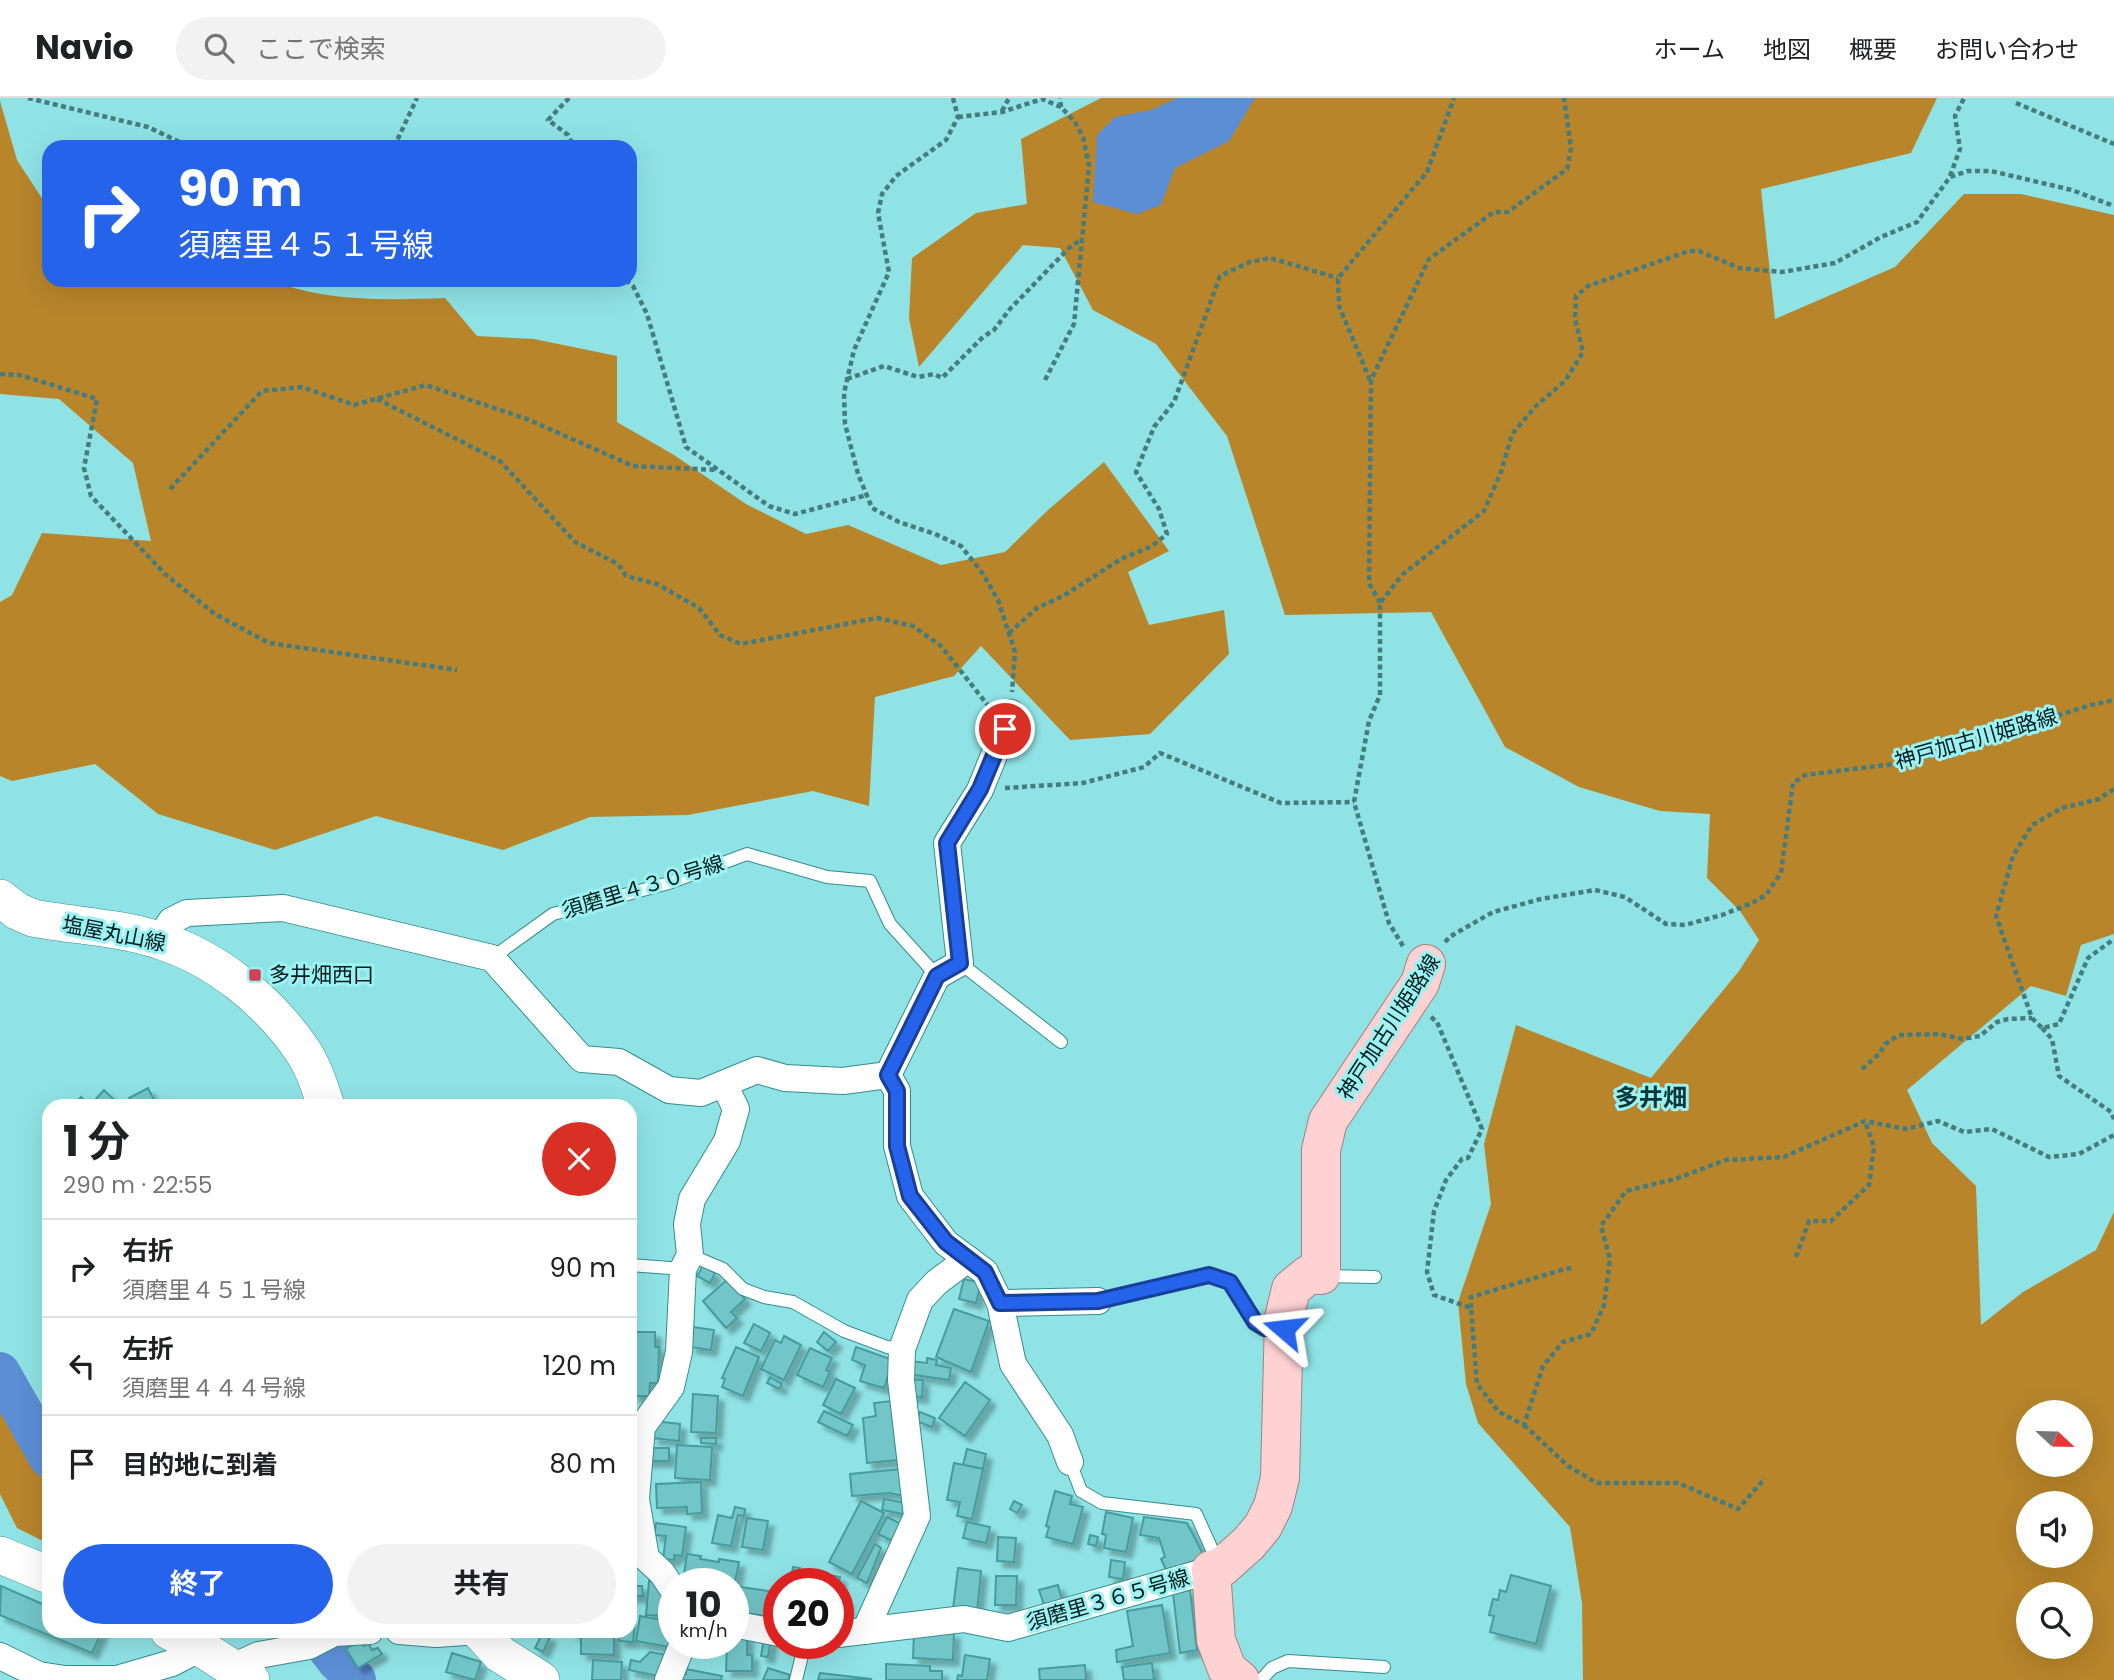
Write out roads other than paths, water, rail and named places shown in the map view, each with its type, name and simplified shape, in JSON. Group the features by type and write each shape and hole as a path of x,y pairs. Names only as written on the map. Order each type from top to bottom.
{"main road":[{"name":"神戸加古川姫路線","path":"1321,1276 1321,1150 1328,1121 1420,983 1426,964"},
{"path":"1240,1680 1227,1669 1216,1640 1216,1569 1250,1543 1273,1506 1280,1478 1284,1318 1291,1289 1308,1275 1321,1276"}],"street":[{"path":"888,1075 937,976 960,963 947,843 980,789 1008,721"},
{"name":"塩屋丸山線","path":"0,898 17,911 33,918 159,940 209,962 261,1002 300,1047 316,1074 324,1099"},
{"path":"159,940 171,921 187,914 283,908 492,958 582,1059 619,1062 669,1090 701,1093 757,1070 786,1078 843,1081 888,1075"},
{"path":"888,1075 897,1091 897,1146 910,1196 946,1242 985,1272 1000,1303 1013,1364 1060,1435 1070,1462"},
{"path":"637,1487 642,1427 671,1387 679,1352 687,1224 692,1199 727,1141 736,1110 724,1084"},
{"path":"864,1631 917,1516 901,1380 902,1349 920,1300 937,1282 968,1259"},
{"path":"1000,1303 1098,1301"},
{"path":"637,1505 646,1558 658,1569"},
{"path":"0,1555 42,1572"},
{"name":"須磨里３６５号線","path":"854,1632 964,1619 1008,1628 1216,1569"},
{"path":"182,1638 241,1674 259,1655 309,1646 324,1638"},
{"path":"485,1638 500,1654 541,1680"},
{"path":"0,1656 39,1675 65,1679 117,1679 172,1663 201,1648"},
{"path":"668,1680 677,1659"}],"lane":[{"name":"須磨里４３０号線","path":"492,958 553,914 669,883 747,854 827,877 870,881 890,924 937,976"},
{"path":"960,963 1060,1042"},
{"path":"637,1265 686,1262 723,1269 743,1289 764,1297 793,1302 844,1331 887,1347 902,1349"},
{"path":"1098,1301 1209,1275 1230,1282 1255,1322 1265,1328 1284,1329"},
{"path":"1321,1276 1375,1277"},
{"path":"1070,1462 1081,1491 1102,1503 1196,1514 1216,1569"},
{"path":"796,1680 801,1659"},
{"path":"1261,1680 1272,1668 1288,1661 1384,1667"}],"water":[{"path":"1177,98 1255,98 1229,141 1175,168 1161,205 1137,214 1093,202 1097,135 1115,117 1151,110"}],"waterway":[{"path":"0,1372 42,1446"},
{"path":"319,1638 356,1680"}],"place":[{"name":"多井畑西口","path":"255,975"}],"district":[{"name":"多井畑","path":"1651,1098"}]}
